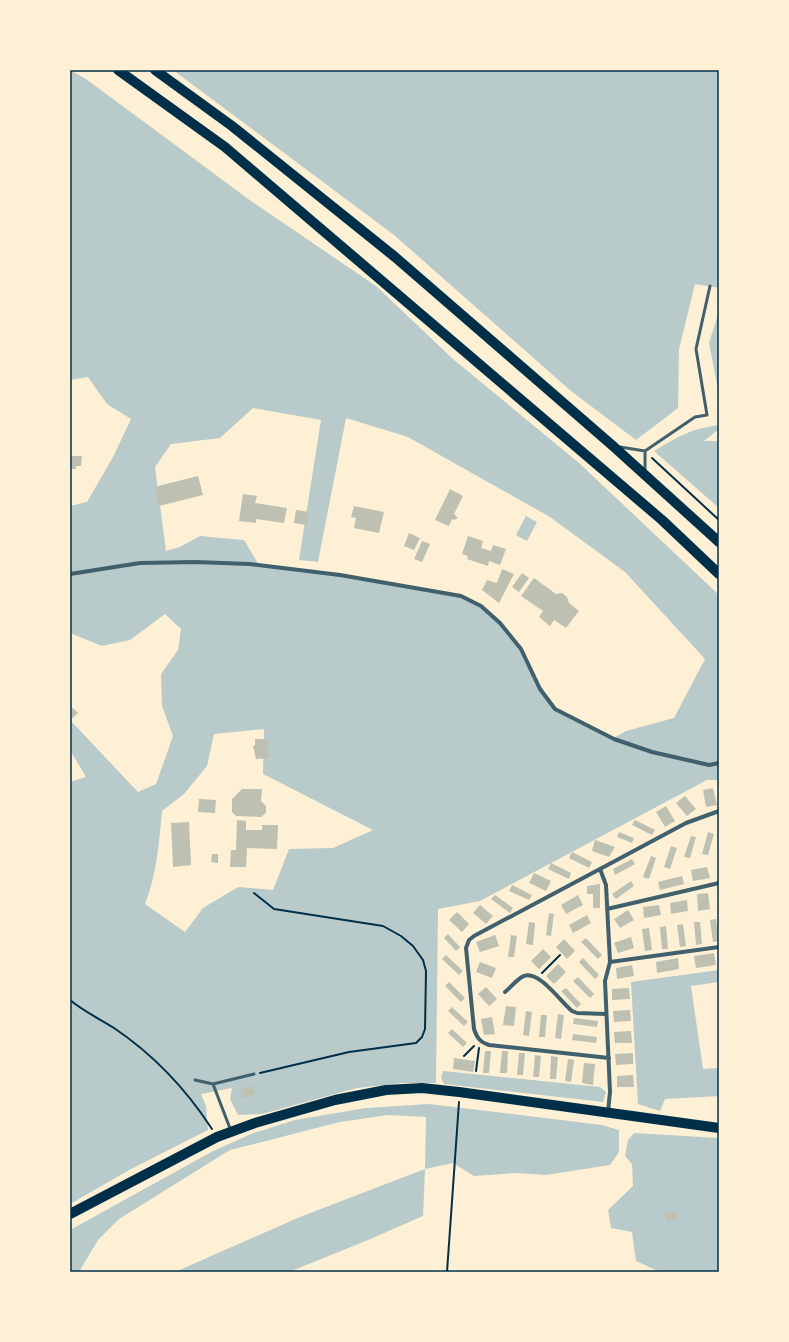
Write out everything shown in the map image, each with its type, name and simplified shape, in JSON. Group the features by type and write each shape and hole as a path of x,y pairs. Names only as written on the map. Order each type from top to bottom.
{"main road":[{"path":"118,70 231,152 656,515 719,574"},
{"path":"155,70 232,126 394,257 613,446 719,542"},
{"path":"70,1214 217,1137 255,1123 335,1100 386,1090 422,1088 459,1092 608,1114 719,1128"}],"street":[{"path":"70,574 140,563 196,562 249,564 340,575 461,596 481,606 500,623 521,649 540,689 555,709 614,738 652,752 709,765 719,763"},
{"path":"609,1058 488,1045 480,1041 474,1029 466,948 469,940 686,823 719,810"},
{"path":"600,869 606,885 610,962 605,981 610,1092 608,1114"},
{"path":"607,909 719,883"},
{"path":"610,962 719,947"},
{"path":"506,992 523,976 530,974 538,977 572,1011 577,1013 606,1014"}],"lane":[{"path":"613,446 645,451 695,416 707,415 696,348 710,286"},
{"path":"645,451 646,477"},
{"path":"195,1080 212,1084 254,1074"},
{"path":"212,1084 231,1132"}],"path":[{"path":"645,451 719,520"},
{"path":"254,893 274,909 383,926 401,936 413,946 423,960 426,971 425,1029 422,1037 416,1043 349,1052 254,1074"},
{"path":"538,977 560,955"},
{"path":"70,1000 114,1028 153,1057 199,1108 217,1137"},
{"path":"464,1056 480,1041"},
{"path":"476,1071 480,1041"},
{"path":"447,1272 459,1092"}],"shaded area":[{"path":"70,70 86,79 251,201 376,286 453,359 579,463 719,595 719,780 707,780 480,901 438,909 436,1083 403,1083 357,1088 262,1114 238,1115 230,1099 232,1088 201,1094 206,1106 208,1130 131,1169 70,1204 70,782 86,777 70,750 70,720 138,792 156,784 173,736 162,706 161,674 178,650 181,629 165,614 130,640 102,646 70,633 70,506 87,502 113,457 131,419 107,404 88,377 70,380","holes":["253,408 321,420 299,560 318,562 346,418 408,437 550,517 625,572 705,659 674,718 626,731 614,738 555,709 540,689 521,649 500,623 481,606 461,596 340,575 259,565 244,540 200,536 180,547 166,551 155,467 171,444 220,438","264,729 263,774 373,830 333,848 289,849 273,890 238,887 203,908 185,932 145,904 155,870 162,811 184,794 207,766 214,734"]},
{"path":"173,70 719,70 719,288 695,284 679,349 678,408 636,440 571,391 394,235"},
{"path":"719,311 719,395 709,343"},
{"path":"719,425 719,429 704,441 719,441 719,508 654,451 692,431"},
{"path":"526,516 537,522 527,541 516,535"},
{"path":"719,970 719,982 691,986 703,1069 719,1068 719,1096 665,1099 660,1111 638,1104 631,982"},
{"path":"443,1071 600,1087 606,1092 603,1102 444,1084 441,1078"},
{"path":"429,1104 602,1125 619,1130 619,1152 610,1165 546,1175 516,1173 474,1176 453,1163 425,1169 426,1117 388,1115 340,1122 230,1150 119,1219 98,1240 79,1272 70,1272 70,1230 213,1151 251,1134 295,1120 366,1108"},
{"path":"634,1133 719,1138 719,1272 660,1272 636,1261 632,1232 611,1228 608,1210 633,1186 632,1164 625,1156 628,1140"},
{"path":"425,1169 423,1216 368,1240 289,1272 175,1272 300,1217"}],"building":[{"path":"70,456 82,456 81,466 76,466 76,469 70,469"},
{"path":"198,476 203,495 159,506 154,487"},
{"path":"450,489 463,496 454,514 458,518 454,520 452,519 449,526 435,520"},
{"path":"243,494 257,496 255,503 287,508 284,523 256,519 256,523 239,521"},
{"path":"354,506 384,512 379,533 354,528 356,518 351,517"},
{"path":"296,510 309,512 307,525 294,523"},
{"path":"409,533 420,538 414,550 404,546"},
{"path":"468,536 483,541 481,548 491,551 493,545 506,549 500,565 489,561 488,566 467,559 468,556 462,554"},
{"path":"422,541 430,544 422,562 414,559"},
{"path":"502,569 514,574 499,603 482,590 487,580 497,583"},
{"path":"522,573 529,578 519,592 512,587"},
{"path":"534,578 556,594 562,593 567,597 569,603 579,611 566,628 554,620 550,626 539,617 543,611 521,596"},
{"path":"73,708 78,713 70,720 70,710"},
{"path":"255,739 267,739 269,758 256,759 253,746 255,745"},
{"path":"713,788 717,805 706,807 703,790"},
{"path":"242,789 262,789 261,801 266,806 266,813 261,817 236,816 232,812 232,799"},
{"path":"685,796 696,809 687,816 676,803"},
{"path":"199,799 216,800 215,813 198,812"},
{"path":"666,806 675,821 665,827 656,812"},
{"path":"237,820 246,821 246,830 262,830 262,825 278,825 277,849 247,848 246,867 230,867 231,850 236,850"},
{"path":"635,820 655,830 652,835 632,825"},
{"path":"189,822 191,865 173,867 171,823"},
{"path":"619,832 634,838 632,843 617,837"},
{"path":"708,832 714,834 708,855 702,854"},
{"path":"691,836 696,837 690,858 684,857"},
{"path":"595,840 615,847 609,857 592,851"},
{"path":"671,846 677,848 670,869 664,867"},
{"path":"572,852 592,862 589,868 569,858"},
{"path":"212,854 218,854 218,863 211,862"},
{"path":"651,856 656,858 649,879 643,877"},
{"path":"632,859 635,864 615,875 613,869"},
{"path":"551,863 571,873 569,879 548,869"},
{"path":"707,867 710,878 693,881 691,870"},
{"path":"534,873 551,881 546,891 529,883"},
{"path":"682,876 684,884 660,890 658,882"},
{"path":"631,881 634,886 616,899 612,894"},
{"path":"600,884 600,908 593,908 593,894 587,894 587,886"},
{"path":"512,885 532,895 529,900 509,891"},
{"path":"708,893 710,909 698,911 697,894"},
{"path":"495,895 513,908 510,913 491,899"},
{"path":"578,895 583,905 566,914 561,905"},
{"path":"687,900 688,911 671,914 670,903"},
{"path":"480,905 493,916 486,924 473,913"},
{"path":"659,905 661,915 644,918 643,907"},
{"path":"628,910 634,920 620,928 614,919"},
{"path":"457,912 469,924 462,932 449,920"},
{"path":"549,913 554,914 551,936 546,935"},
{"path":"587,915 591,923 573,933 569,925"},
{"path":"716,919 719,941 713,942 710,920"},
{"path":"529,922 535,923 533,945 526,944"},
{"path":"694,922 700,922 702,944 696,945"},
{"path":"683,924 686,946 680,947 677,925"},
{"path":"666,926 668,949 662,949 660,927"},
{"path":"649,928 652,950 645,951 642,929"},
{"path":"448,934 460,947 456,951 444,938"},
{"path":"495,935 499,946 480,952 476,942"},
{"path":"511,935 517,936 514,957 508,957"},
{"path":"631,937 634,948 618,953 614,943"},
{"path":"586,938 602,955 598,959 581,942"},
{"path":"564,939 575,951 567,959 556,947"},
{"path":"543,949 551,957 539,969 531,961"},
{"path":"714,953 716,965 696,968 694,956"},
{"path":"446,955 463,971 459,975 442,959"},
{"path":"583,958 599,975 595,979 579,962"},
{"path":"678,958 679,969 657,973 656,962"},
{"path":"480,962 496,968 492,978 476,972"},
{"path":"558,964 566,972 554,984 546,976"},
{"path":"632,965 634,976 617,979 616,968"},
{"path":"578,977 594,994 590,998 573,981"},
{"path":"449,982 465,998 461,1002 445,986"},
{"path":"486,987 497,999 489,1006 478,994"},
{"path":"566,988 581,1004 577,1008 561,991"},
{"path":"629,988 630,999 612,1000 612,989"},
{"path":"506,1006 516,1007 514,1026 503,1025"},
{"path":"452,1007 468,1022 464,1026 448,1011"},
{"path":"630,1010 631,1021 614,1022 613,1011"},
{"path":"526,1011 532,1012 529,1036 523,1035"},
{"path":"558,1014 564,1015 561,1039 555,1038"},
{"path":"541,1015 547,1015 545,1037 539,1037"},
{"path":"492,1017 495,1034 484,1035 481,1019"},
{"path":"574,1018 598,1021 597,1027 573,1024"},
{"path":"452,1029 467,1043 463,1047 448,1033"},
{"path":"631,1031 632,1043 615,1043 614,1032"},
{"path":"573,1034 597,1037 596,1043 572,1040"},
{"path":"485,1051 491,1051 489,1073 483,1073"},
{"path":"502,1051 508,1051 507,1073 500,1073"},
{"path":"519,1053 525,1053 523,1075 517,1075"},
{"path":"633,1053 633,1064 616,1065 615,1054"},
{"path":"535,1055 541,1056 539,1077 533,1077"},
{"path":"551,1056 558,1057 556,1079 550,1079"},
{"path":"454,1058 475,1061 473,1072 453,1069"},
{"path":"568,1059 574,1060 571,1082 565,1081"},
{"path":"584,1063 595,1064 593,1085 582,1083"},
{"path":"633,1075 634,1087 617,1087 617,1076"},
{"path":"253,1086 256,1094 242,1098 240,1090"},
{"path":"677,1212 677,1219 666,1220 665,1213"}]}
